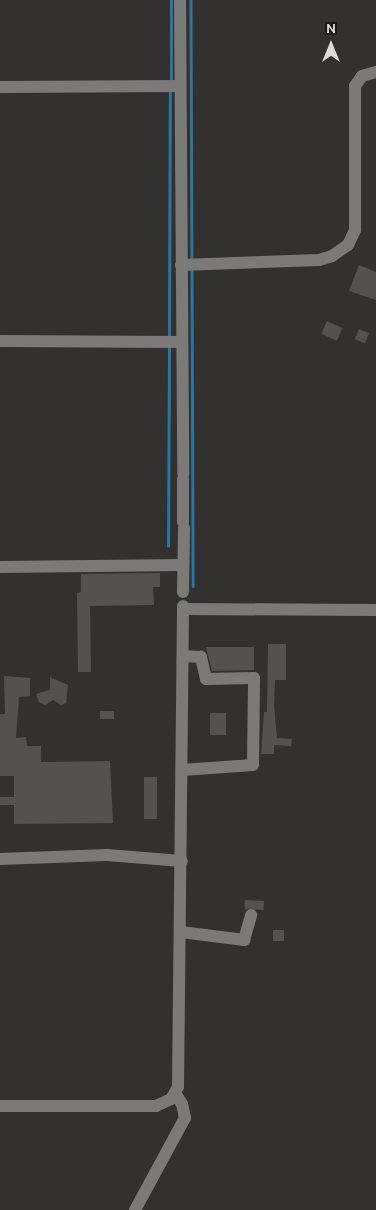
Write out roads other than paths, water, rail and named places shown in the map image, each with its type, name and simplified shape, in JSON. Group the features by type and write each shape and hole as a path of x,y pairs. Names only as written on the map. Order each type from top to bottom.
{"lane":[{"path":"180,0 183,592"},
{"path":"181,265 319,260 332,256 348,245 355,230 355,86 362,76 376,72"},
{"path":"0,88 180,86"},
{"path":"0,341 182,342"},
{"path":"0,567 183,566"},
{"path":"0,1106 156,1106 175,1093 180,1081 183,608 376,610"},
{"path":"182,770 252,765 254,688 252,677 204,678 201,657 183,656"},
{"path":"0,859 107,855 182,861"},
{"path":"181,932 244,940 251,916"},
{"path":"135,1210 185,1118 182,1104 175,1093"}],"waterway":[{"path":"171,0 171,82"},
{"path":"191,0 192,259"},
{"path":"169,337 170,90"},
{"path":"192,267 193,586"},
{"path":"168,546 169,345"}]}
